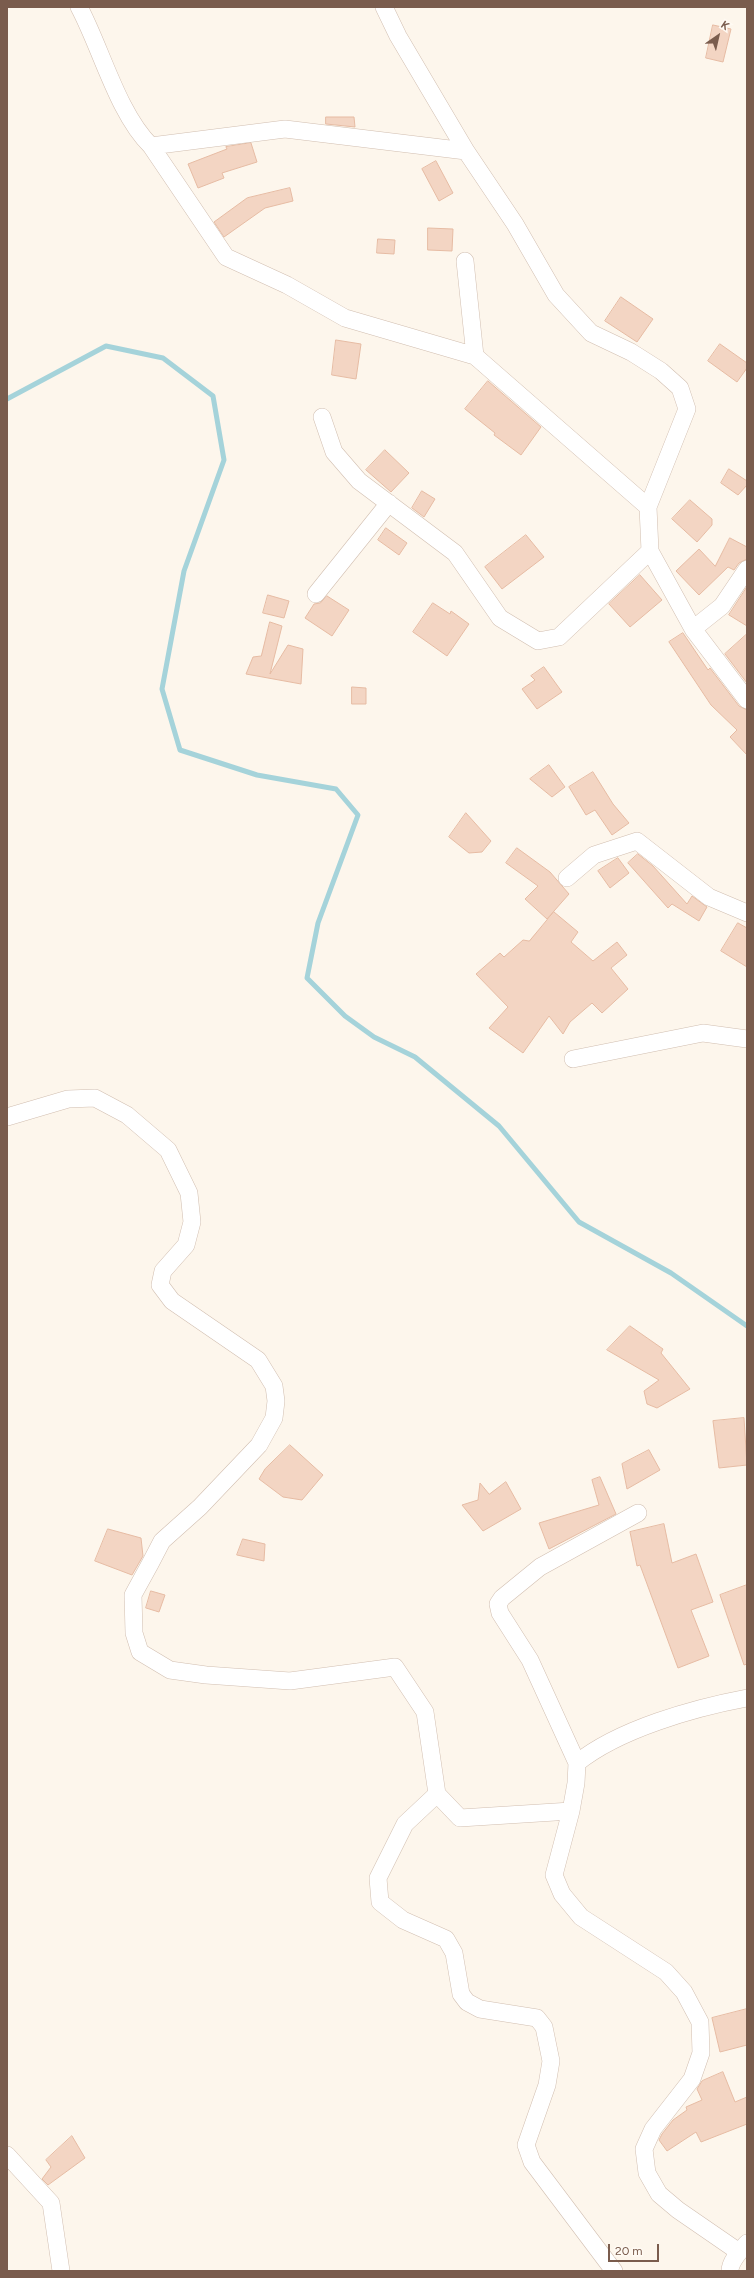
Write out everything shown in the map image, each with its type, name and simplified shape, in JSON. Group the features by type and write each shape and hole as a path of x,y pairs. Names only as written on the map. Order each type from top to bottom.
{"street":[{"path":"79,7 112,81 139,134 151,146 226,257 287,285 345,318 475,356 648,507"},
{"path":"384,7 398,36 466,151 515,224 561,300 591,333 631,352 661,371 680,388 686,409 648,507 650,551 693,629 747,700"},
{"path":"151,146 285,129 466,151"},
{"path":"465,261 475,356"},
{"path":"322,417 334,452 359,481 455,553 500,618 538,642 559,636 650,551"},
{"path":"316,594 389,504"},
{"path":"693,629 722,606 747,569"},
{"path":"567,878 594,855 637,840 709,898 747,913"},
{"path":"573,1058 702,1033 747,1039"},
{"path":"7,1117 68,1100 95,1098 127,1115 168,1150 188,1193 192,1222 186,1245 163,1270 160,1285 172,1301 258,1360 274,1386 276,1401 274,1418 258,1445 200,1507 162,1541 133,1595 134,1633 140,1652 170,1670 206,1676 290,1681 395,1667 425,1712 437,1794 460,1818 571,1811"},
{"path":"638,1513 540,1567 502,1598 498,1604 500,1612 530,1660 577,1764 576,1783 571,1811 554,1875 562,1894 581,1917 666,1972 684,1992 700,2022 701,2054 692,2079 653,2129 644,2149 647,2173 659,2194 743,2247 730,2267 730,2271"},
{"path":"577,1764 589,1754 604,1746 660,1721 724,1702 747,1698"},
{"path":"437,1794 405,1824 378,1878 380,1902 403,1920 446,1939 454,1953 461,1994 467,2002 480,2010 537,2018 544,2027 551,2061 547,2084 526,2145 532,2162 614,2271"},
{"path":"7,2155 50,2203 61,2271"}],"building":[{"path":"713,25 731,29 723,62 706,58"},
{"path":"326,117 354,117 355,127 326,124"},
{"path":"251,143 257,162 222,173 224,178 198,188 188,164 227,149 226,147"},
{"path":"436,161 453,193 439,201 422,169"},
{"path":"290,188 293,201 265,208 224,237 214,222 247,198"},
{"path":"428,228 453,229 452,251 428,250"},
{"path":"378,239 395,240 394,254 377,253"},
{"path":"621,297 653,319 637,342 605,321"},
{"path":"336,340 361,344 356,379 332,375"},
{"path":"720,344 747,363 747,368 737,382 708,361"},
{"path":"488,381 541,427 521,455 494,435 495,433 465,409"},
{"path":"385,450 409,473 391,492 366,470"},
{"path":"729,469 747,481 747,485 738,495 721,483"},
{"path":"422,491 435,499 424,517 412,508"},
{"path":"690,500 712,519 712,525 697,542 672,519"},
{"path":"386,528 407,543 399,555 378,540"},
{"path":"526,535 544,557 502,589 485,567"},
{"path":"730,538 747,547 747,559 739,563 734,570 728,567 699,595 676,571 699,549 715,566"},
{"path":"640,575 662,600 630,627 609,604"},
{"path":"747,587 747,626 729,615"},
{"path":"268,595 289,601 284,618 263,613"},
{"path":"327,596 349,610 332,636 305,618 314,604 320,603"},
{"path":"433,603 450,614 451,611 469,624 447,656 413,632"},
{"path":"270,622 282,626 270,674 288,645 303,649 301,684 246,674 253,657 261,656"},
{"path":"683,633 708,670 710,668 739,706 747,710 747,755 730,737 737,730 711,705 669,642"},
{"path":"747,634 747,683 725,654"},
{"path":"544,667 562,692 537,709 522,689 535,680 531,676"},
{"path":"352,687 366,688 366,704 352,704"},
{"path":"549,765 565,787 552,797 530,779"},
{"path":"593,772 613,804 629,823 612,835 595,810 586,815 569,787"},
{"path":"466,813 491,841 482,852 469,853 449,837"},
{"path":"517,848 550,872 569,894 547,919 525,899 538,886 506,863"},
{"path":"638,854 653,866 687,904 692,896 707,907 699,921 672,904 668,908 628,863"},
{"path":"618,858 629,873 610,888 598,871"},
{"path":"554,912 578,932 571,942 593,961 617,942 627,955 611,968 628,989 602,1013 592,1003 570,1022 563,1034 549,1016 523,1053 489,1028 508,1007 476,974 500,953 504,957 523,940 529,941"},
{"path":"738,923 747,928 747,967 721,951"},
{"path":"630,1326 663,1349 661,1353 690,1389 657,1408 647,1404 644,1391 659,1380 607,1350"},
{"path":"744,1418 747,1465 719,1468 713,1421"},
{"path":"290,1445 323,1475 302,1500 283,1497 259,1479 265,1469"},
{"path":"649,1450 660,1470 627,1489 622,1464"},
{"path":"600,1477 616,1514 549,1549 539,1523 599,1505 592,1480"},
{"path":"506,1482 521,1509 483,1531 462,1505 478,1500 480,1483 489,1494"},
{"path":"664,1524 672,1563 696,1554 713,1602 691,1610 709,1656 678,1668 640,1565 637,1566 630,1532"},
{"path":"108,1529 141,1538 143,1556 132,1575 95,1561"},
{"path":"243,1539 265,1544 264,1561 237,1555"},
{"path":"747,1585 747,1664 744,1665 720,1595"},
{"path":"151,1591 165,1595 159,1612 146,1608"},
{"path":"747,2009 747,2045 720,2052 712,2018"},
{"path":"723,2072 735,2102 747,2097 747,2124 701,2142 696,2132 667,2151 659,2140 662,2134 673,2120 687,2110 686,2107 702,2100 697,2089 702,2081"},
{"path":"72,2136 85,2158 48,2185 42,2179 51,2167 46,2160"}],"waterway":[{"path":"7,399 106,346 163,358 213,396 224,460 184,571 162,689 180,750 257,775 336,789 358,815 318,923 307,978 345,1016 374,1037 415,1057 499,1126 579,1222 671,1273 747,1326"}]}
